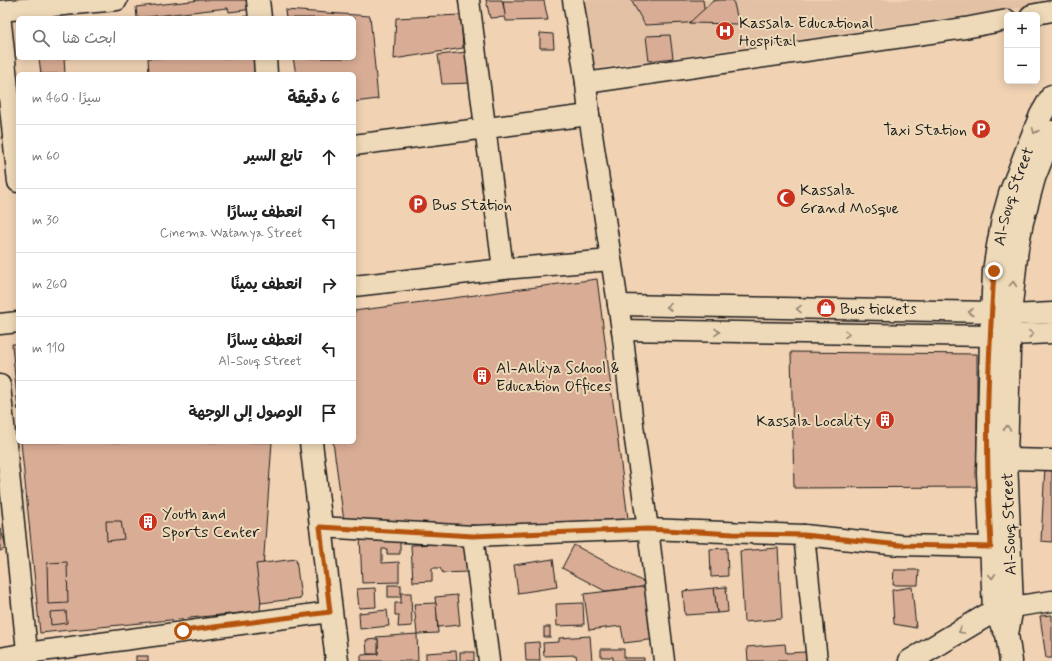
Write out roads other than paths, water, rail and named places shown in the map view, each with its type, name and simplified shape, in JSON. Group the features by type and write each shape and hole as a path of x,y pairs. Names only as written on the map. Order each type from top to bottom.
{"main road":[{"path":"258,0 260,16"},
{"path":"265,60 266,72"},
{"name":"Al-Souq Street","path":"1000,546 1006,459 1000,324 995,265 1003,219 1010,194 1041,115 1052,96"},
{"name":"Al-Souq Street","path":"1011,661 1003,609 1000,546 988,473 1000,324 1022,222 1034,178 1052,132"},
{"path":"311,444 337,661"},
{"path":"910,661 1003,609"}],"street":[{"path":"0,11 117,0"},
{"path":"469,0 503,269"},
{"path":"573,0 622,330 664,661"},
{"path":"1040,13 1052,11"},
{"path":"586,83 950,30 1004,21"},
{"path":"1,27 16,152"},
{"path":"356,145 589,115"},
{"path":"356,286 503,269 611,260"},
{"path":"618,305 938,312 1052,333"},
{"path":"764,332 766,309"},
{"path":"821,333 822,310"},
{"path":"878,334 880,311"},
{"path":"936,335 938,312"},
{"path":"622,330 936,335 1052,313"},
{"path":"0,324 16,322"},
{"path":"0,385 27,657"},
{"path":"988,473 1006,459 1052,460"},
{"path":"320,527 473,536 648,529 733,534 804,535 900,545 1000,546"},
{"path":"804,535 817,661"},
{"path":"473,536 489,661"},
{"path":"1003,609 1052,602"},
{"path":"0,658 27,657 330,612"}],"place":[{"name":"Kassala Educational Hospital","path":"725,31"},
{"name":"Taxi Station","path":"981,129"},
{"name":"Kassala Grand Mosque","path":"786,198"},
{"name":"Bus Station","path":"418,204"},
{"name":"Bus tickets","path":"826,308"},
{"name":"Al-Ahliya School & Education Offices","path":"482,376"},
{"name":"Kassala Locality","path":"885,420"},
{"name":"Youth and Sports Center","path":"148,522"}]}
